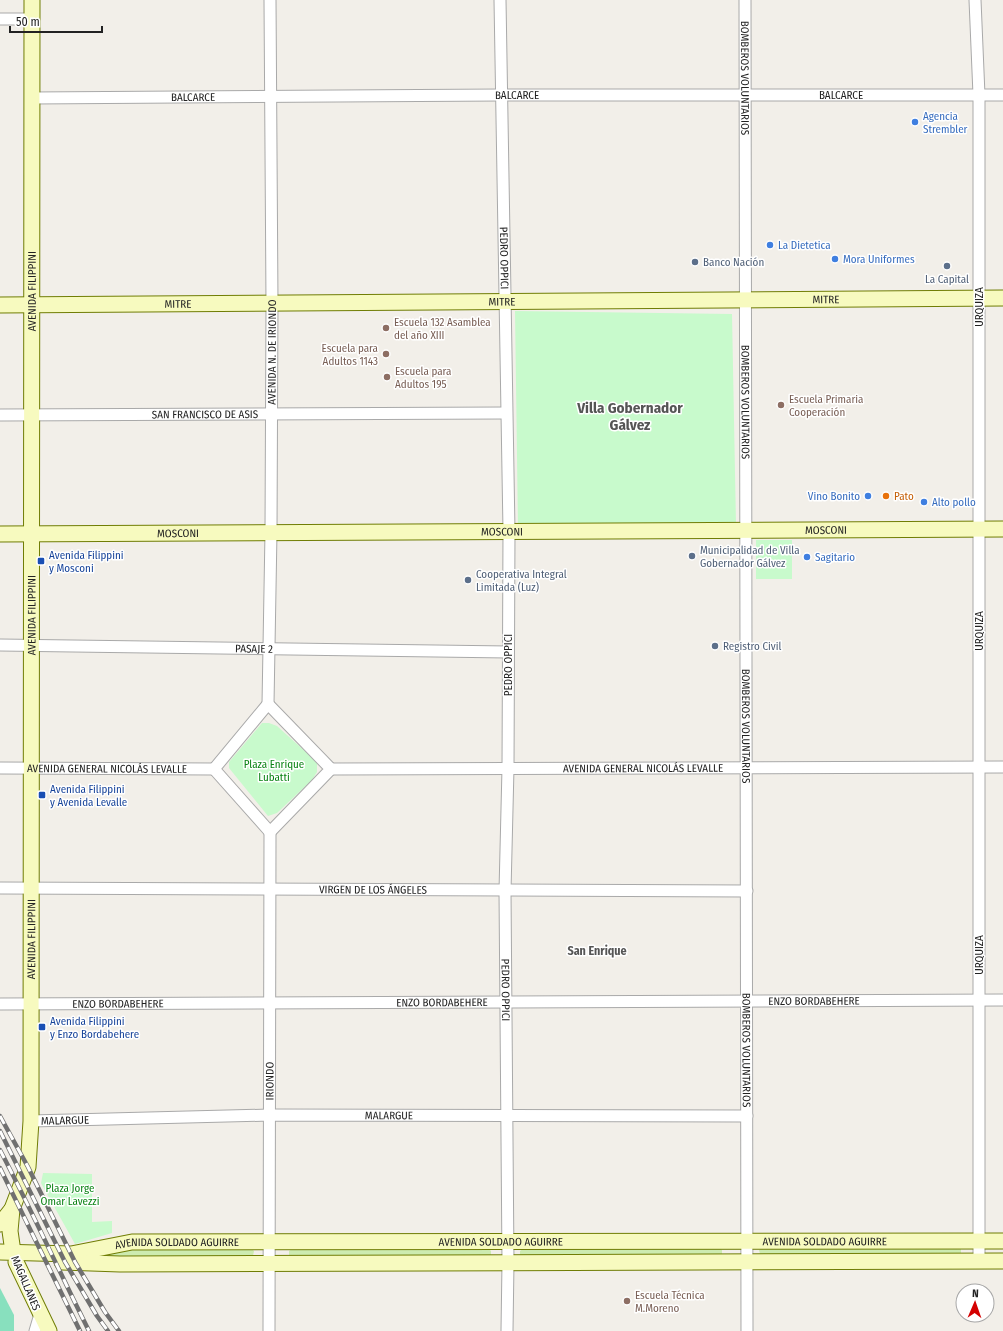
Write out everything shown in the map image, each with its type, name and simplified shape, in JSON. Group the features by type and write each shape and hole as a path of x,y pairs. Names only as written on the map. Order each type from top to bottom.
{"main road":[{"name":"AVENIDA FILIPPINI","path":"0,1224 12,1209 28,1167 31,1121 32,0"},
{"name":"MITRE","path":"0,305 1003,298"},
{"name":"MOSCONI","path":"0,534 1003,528"},
{"name":"MAGALLANES","path":"12,1209 10,1256 49,1331"},
{"name":"AVENIDA SOLDADO AGUIRRE","path":"0,1262 10,1256 71,1254 132,1242 1003,1241"},
{"name":"AVENIDA SOLDADO AGUIRRE","path":"10,1256 70,1262 120,1264 1003,1261"}],"street":[{"name":"AVENIDA N. DE IRIONDO","path":"268,704 271,532 272,303 270,0"},
{"name":"PEDRO OPPICI","path":"500,0 509,531 508,768 505,891 508,1242 507,1331"},
{"name":"BOMBEROS VOLUNTARIOS","path":"745,0 747,1331"},
{"name":"URQUIZA","path":"976,0 979,95 979,1262"},
{"path":"0,19 32,20"},
{"name":"BALCARCE","path":"32,98 501,95 1003,95"},
{"name":"SAN FRANCISCO DE ASIS","path":"0,415 506,413"},
{"name":"PASAJE 2","path":"0,645 508,652"},
{"path":"268,704 331,769 270,832 214,769 268,704"},
{"name":"AVENIDA GENERAL NICOLÁS LEVALLE","path":"331,769 1003,767"},
{"name":"AVENIDA GENERAL NICOLÁS LEVALLE","path":"0,768 214,769"},
{"name":"IRIONDO","path":"269,1331 270,832"},
{"name":"VIRGEN DE LOS ÁNGELES","path":"0,888 747,891"},
{"name":"ENZO BORDABEHERE","path":"0,1004 1003,1000"},
{"name":"MALARGUE","path":"31,1121 269,1116 747,1116"},
{"path":"35,1331 40,1314"}],"green space":[{"path":"515,311 732,314 736,525 518,529"},
{"path":"756,540 792,540 792,579 756,579"},
{"name":"Plaza Enrique Lubatti","path":"262,723 269,723 277,726 317,762 317,772 312,780 277,813 268,816 229,768 229,762"},
{"name":"Plaza Jorge Omar Lavezzi","path":"43,1173 92,1174 92,1222 112,1221 112,1233 75,1244 41,1183"},
{"path":"958,1246 961,1249 961,1254 763,1256 760,1254 759,1250 763,1247"},
{"path":"250,1248 254,1251 253,1256 250,1258 80,1256 121,1249"},
{"path":"488,1248 491,1251 491,1256 293,1258 289,1256 289,1251 292,1249"},
{"path":"524,1248 719,1248 722,1250 722,1255 524,1257 520,1255 520,1251"},
{"path":"0,1288 14,1315 14,1331 0,1331"}],"railway":[{"path":"0,1116 28,1167 75,1262 105,1312 119,1331"},
{"path":"0,1131 65,1262 97,1316 108,1331"},
{"path":"0,1150 89,1331"},
{"path":"0,1168 80,1331"}],"place":[{"name":"Agencia Strembler","path":"915,122"},
{"name":"La Dietetica","path":"770,245"},
{"name":"Mora Uniformes","path":"835,259"},
{"name":"Banco Nación","path":"695,262"},
{"name":"La Capital","path":"947,266"},
{"name":"Escuela 132 Asamblea del año XIII","path":"386,328"},
{"name":"Escuela para Adultos 1143","path":"386,354"},
{"name":"Escuela para Adultos 195","path":"387,377"},
{"name":"Escuela Primaria Cooperación","path":"781,405"},
{"name":"Vino Bonito","path":"868,496"},
{"name":"Pato","path":"886,496"},
{"name":"Alto pollo","path":"924,502"},
{"name":"Municipalidad de Villa Gobernador Gálvez","path":"692,556"},
{"name":"Sagitario","path":"807,557"},
{"name":"Avenida Filippini y Mosconi","path":"41,561"},
{"name":"Cooperativa Integral Limitada (Luz)","path":"468,580"},
{"name":"Registro Civil","path":"715,646"},
{"name":"Avenida Filippini y Avenida Levalle","path":"42,795"},
{"name":"Avenida Filippini y Enzo Bordabehere","path":"42,1027"},
{"name":"Escuela Técnica M.Moreno","path":"627,1301"}],"district":[{"name":"Villa Gobernador Gálvez","path":"630,416"},
{"name":"San Enrique","path":"597,951"}]}
